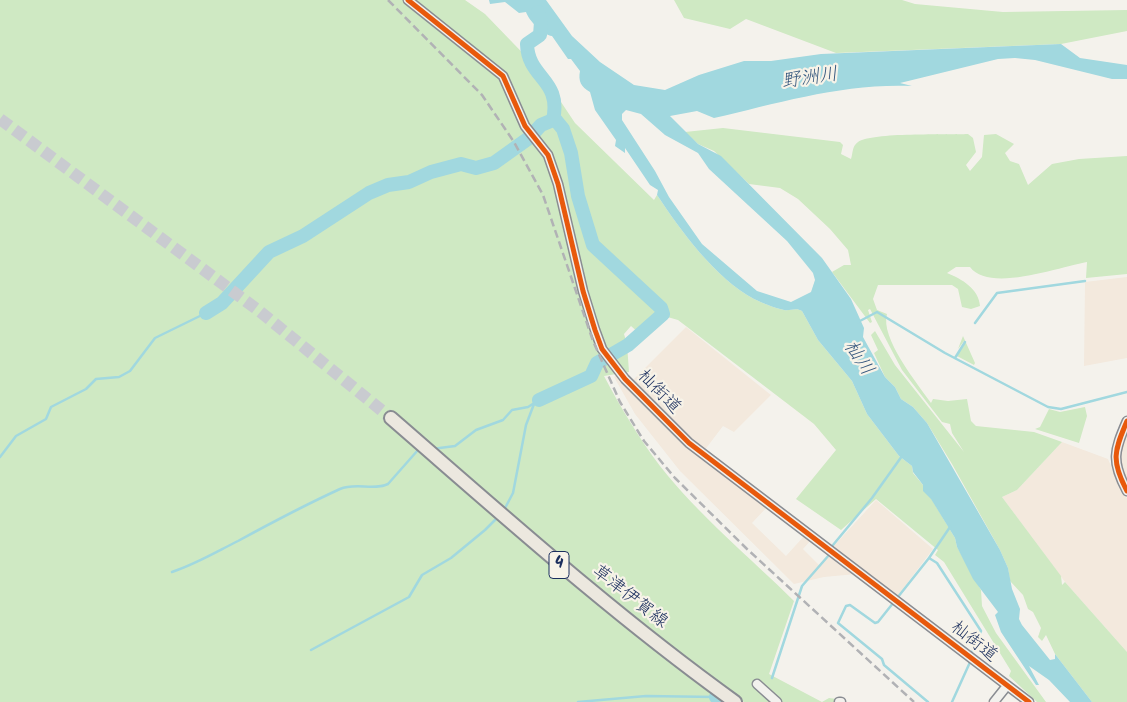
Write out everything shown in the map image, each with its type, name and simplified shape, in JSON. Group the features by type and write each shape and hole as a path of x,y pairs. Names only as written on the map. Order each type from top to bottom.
{"main road":[{"name":"草津伊賀線","path":"391,418 611,608 735,702"}],"street":[{"name":"杣街道","path":"408,0 503,76 525,126 548,155 558,184 581,282 595,330 602,349 620,373 689,443 1029,702"},
{"path":"1127,421 1115,451 1114,462 1127,491"},
{"path":"757,684 777,702"},
{"path":"994,702 1006,686"}],"shaded area":[{"path":"1127,277 1127,358 1084,366 1085,282"},
{"path":"686,327 771,395 734,432 723,426 704,451 690,441 632,381"},
{"path":"617,375 688,446 768,506 752,523 786,556 805,535 812,539 803,549 820,566 830,554 856,574 824,577 794,584 680,471 635,414 614,377"},
{"path":"1127,430 1127,486 1118,460 1120,446"},
{"path":"1062,442 1108,459 1122,493 1127,498 1127,652 1065,582 1002,497 1017,490"},
{"path":"876,500 933,549 896,598 832,548"}],"green space":[{"path":"0,0 465,0 485,14 541,72 575,123 654,200 657,195 700,253 726,279 754,299 765,304 784,310 798,309 802,311 818,340 852,381 867,414 899,456 912,466 913,473 923,485 955,538 957,547 981,590 982,606 996,633 1046,702 1037,702 1009,676 1011,671 944,562 935,555 938,550 876,499 841,530 796,499 836,450 814,424 678,320 657,314 640,334 631,326 624,334 627,344 629,372 604,376 638,434 675,484 708,519 794,601 769,674 822,702 744,702 724,688 719,702 0,702"},
{"path":"674,0 902,0 915,4 1003,12 1127,10 1127,31 1061,44 836,53 746,19 730,29 684,18"},
{"path":"723,128 840,142 843,145 841,154 851,159 853,150 858,142 866,139 894,135 968,134 973,138 976,152 966,165 970,171 982,157 984,135 996,134 1014,144 1005,153 1010,161 1019,164 1028,185 1052,164 1079,159 1127,156 1127,274 1086,278 1087,262 1043,273 1008,278 992,278 979,274 970,267 956,267 947,273 969,285 977,295 980,306 971,309 962,307 958,289 952,285 878,285 873,299 877,310 887,314 886,324 889,335 901,360 931,403 933,399 948,401 967,399 971,421 976,426 1034,432 1062,442 1017,490 1002,497 1061,576 1062,585 1065,582 1127,652 1127,702 1092,702 1055,654 1046,635 1042,641 1038,637 1041,628 1033,612 1028,609 1023,595 1010,581 1008,568 1000,550 952,464 927,423 913,407 901,399 895,387 885,377 874,353 878,350 871,335 875,331 895,365 964,452 952,433 950,424 942,422 902,370 870,309 868,310 872,322 870,323 832,272 844,265 851,265 848,250 830,229 798,199 780,188 749,184 714,151 698,144 685,132"},
{"path":"963,336 966,342 964,341 958,349"},
{"path":"966,342 975,363 974,365 957,356"},
{"path":"1085,407 1087,416 1079,443 1035,429 1040,427 1049,409 1060,412"},
{"path":"829,698 837,699 834,702 822,702"}],"water":[{"path":"489,0 546,0 572,36 600,62 634,85 665,90 699,75 744,61 771,61 821,54 1061,44 1080,58 1127,65 1127,79 1112,79 1035,60 998,59 900,83 912,86 862,88 812,95 714,118 697,111 670,116 698,144 721,156 822,258 851,299 864,328 863,337 885,377 895,387 901,399 913,407 927,423 1000,550 1008,568 1012,589 1020,609 1019,619 1022,625 1050,660 1055,659 1055,654 1092,702 1070,702 1049,680 1029,666 1039,685 1036,685 1001,632 995,615 998,612 973,579 957,547 955,538 931,499 923,491 923,485 913,472 912,466 899,456 867,414 852,381 818,340 802,311 798,309 780,309 754,299 726,279 712,266 688,238 657,195 658,190 650,185 625,148 625,153 615,146 616,140 595,110 590,92 581,83 579,78 580,71 571,59 568,59 552,36 537,27 526,12 519,13 505,2 490,4","holes":["626,110 641,114 665,135 698,153 709,169 787,241 813,273 815,280 811,292 791,302 757,291 702,244 669,197 655,171 622,120 622,114"]}],"waterway":[{"path":"206,313 222,303 269,252 303,236 369,193 388,185 409,182 431,172 461,164 476,168 494,163 529,138 541,125 553,120 555,106 553,96 549,87 533,65 527,44 540,35 541,22 538,12"},
{"path":"539,400 591,376 597,363 628,345 663,314 661,308 593,245 578,196 571,153 563,129 554,118"},
{"path":"975,323 997,293 1085,281"},
{"path":"858,322 877,312 945,353 1048,407 1061,409 1127,392"},
{"path":"0,457 16,436 46,419 51,407 86,389 96,379 119,377 130,371 155,338 206,313"},
{"path":"955,358 965,342"},
{"path":"432,449 455,446 476,430 503,420 512,410 528,407 539,400"},
{"path":"504,510 513,493 526,425 534,404"},
{"path":"172,572 206,558 288,514 340,489 352,486 376,487 388,484 418,450 422,450"},
{"path":"772,678 802,586 829,555 833,545 872,498 902,456"},
{"path":"311,650 409,597 422,575 451,558 499,516"},
{"path":"928,702 884,665 882,659 838,623 846,606 850,605 875,623 878,622 929,558 950,527"},
{"path":"929,558 937,563 981,631 971,655"},
{"path":"952,702 971,660"},
{"path":"578,702 646,696 716,697"},
{"path":"716,697 723,702"}],"tunnel":[{"path":"0,119 258,310 391,418"}],"railway":[{"path":"388,0 482,95 514,142 543,195 593,341 620,402 644,441 675,478 747,549 914,702"}],"cycle path":[{"path":"408,0 503,76 525,126 548,155 558,184 583,291 595,330 602,349 625,379 689,443 1029,702"},
{"path":"1127,421 1119,440 1116,456 1118,472 1127,491"}],"water label":[{"name":"野洲川","path":"810,80"},
{"name":"杣川","path":"857,359"}]}
